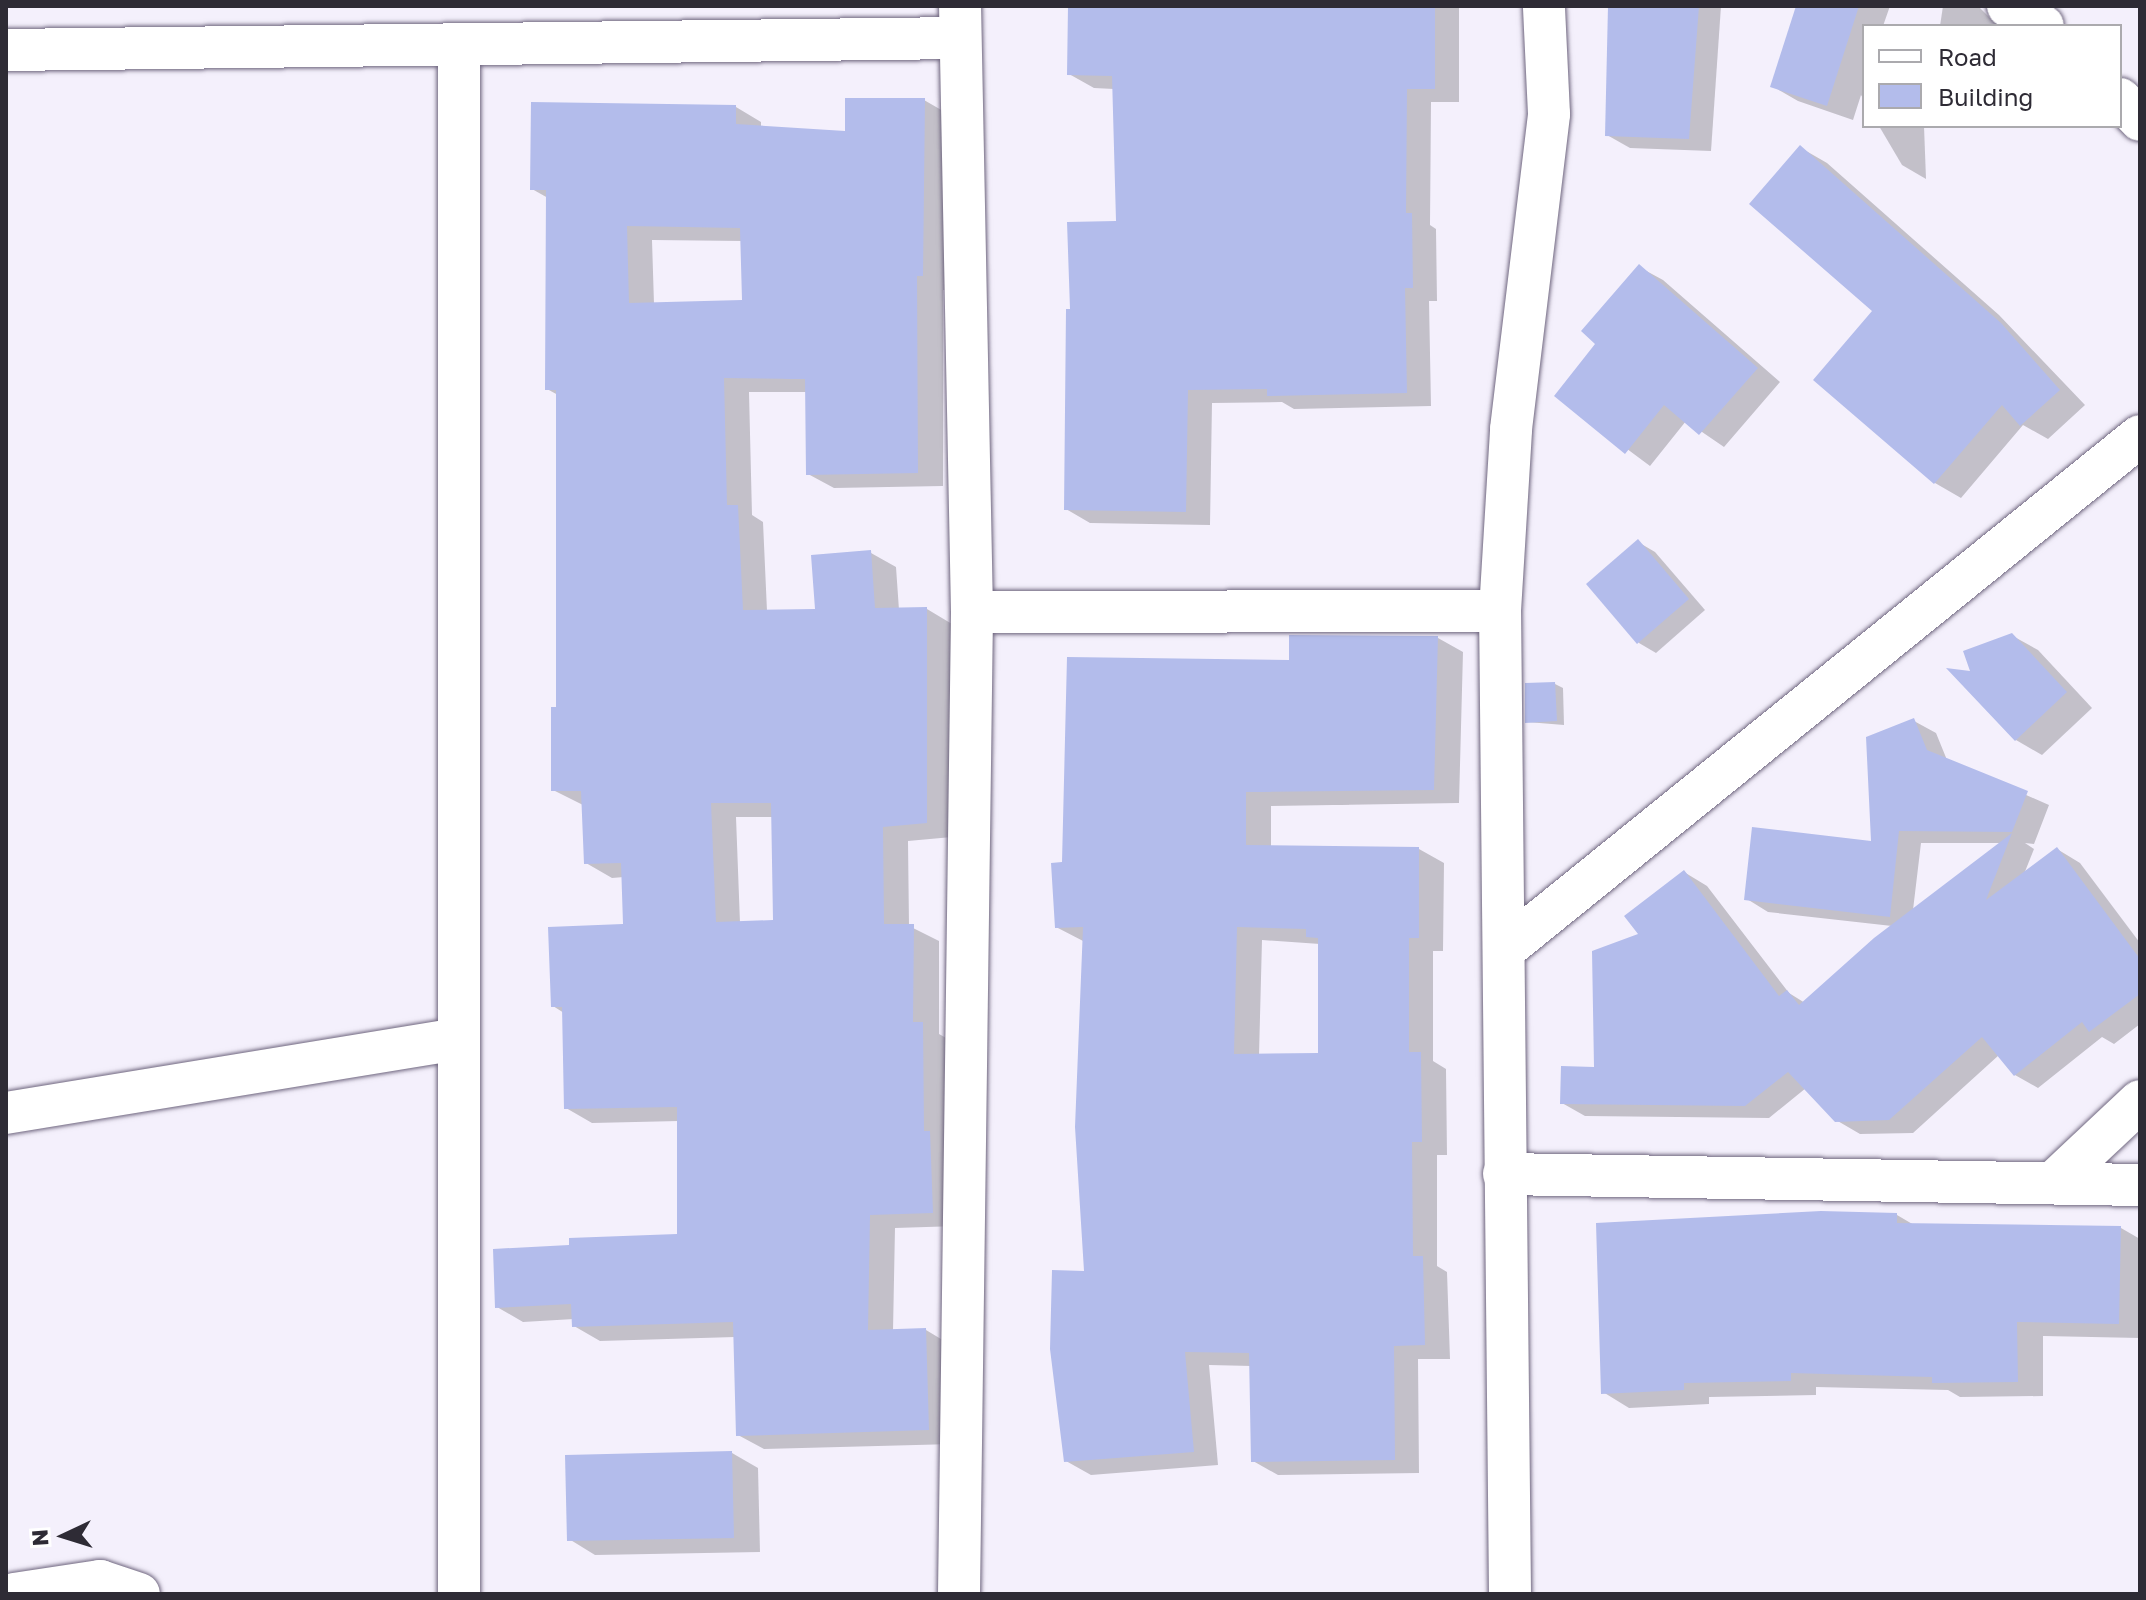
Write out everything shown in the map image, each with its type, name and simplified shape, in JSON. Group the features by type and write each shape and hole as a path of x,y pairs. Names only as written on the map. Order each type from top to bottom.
{"street":[{"path":"1510,1594 1500,611 1511,429 1549,114 1544,6"},
{"path":"2008,6 2040,24"},
{"path":"6,50 459,46 960,22 972,612 959,1594"},
{"path":"459,46 459,1594"},
{"path":"2122,101 2140,120"},
{"path":"1505,949 2140,436"},
{"path":"972,612 1500,611"},
{"path":"6,1113 457,1039"},
{"path":"2056,1180 2140,1101"},
{"path":"1504,1174 2056,1180 2140,1185"},
{"path":"14,1594 100,1581 139,1594"}],"building":[{"path":"1068,6 1435,7 1435,89 1407,89 1406,213 1412,213 1413,288 1405,288 1407,393 1267,396 1267,389 1188,390 1186,512 1064,510 1066,309 1070,309 1067,222 1116,221 1112,76 1067,75"},
{"path":"1608,6 1699,6 1689,139 1605,136"},
{"path":"1796,6 1859,6 1827,106 1770,87"},
{"path":"845,98 925,98 923,276 917,276 918,473 806,475 805,379 724,378 727,505 738,505 743,610 815,609 811,555 871,550 875,608 927,607 927,823 883,827 884,924 914,924 913,1022 923,1022 924,1131 930,1131 933,1213 870,1215 868,1330 926,1328 929,1430 736,1436 733,1322 572,1327 571,1304 495,1308 493,1249 569,1245 569,1238 677,1234 677,1107 564,1109 562,1007 551,1007 548,927 623,924 621,863 584,864 581,791 551,791 551,707 556,707 556,390 545,390 546,190 530,190 531,102 736,105 736,124 845,131","holes":["627,226 740,228 742,300 629,303","711,803 771,803 773,920 716,922"]},
{"path":"1800,145 2001,323 2060,390 2020,426 2002,405 1934,484 1813,380 1872,311 1749,204"},
{"path":"1639,264 1758,368 1699,435 1664,405 1625,454 1554,396 1595,344 1581,331"},
{"path":"1638,539 1689,599 1637,644 1586,584"},
{"path":"2012,633 2067,692 2015,741 1946,668 1970,671 1963,651"},
{"path":"1289,635 1438,636 1434,790 1246,792 1246,845 1419,847 1419,938 1409,938 1409,1052 1421,1052 1422,1142 1412,1142 1413,1256 1423,1256 1425,1345 1394,1346 1395,1460 1251,1462 1249,1353 1185,1352 1194,1452 1064,1462 1050,1349 1052,1270 1084,1271 1075,1127 1083,927 1055,928 1051,863 1062,862 1067,657 1289,660","holes":["1237,927 1306,929 1306,937 1318,938 1318,1053 1234,1054"]},
{"path":"1555,682 1557,721 1525,723 1525,683"},
{"path":"1914,718 1927,750 2028,791 2012,832 1899,831 1890,917 1744,900 1752,827 1871,841 1866,737"},
{"path":"2012,833 1986,900 2057,847 2140,959 2140,994 2089,1032 2082,1022 2014,1076 1982,1037 1889,1120 1835,1122 1788,1072 1745,1106 1560,1104 1561,1066 1594,1067 1592,951 1638,934 1624,916 1684,870 1779,996 1787,990 1799,1005 1874,938"},
{"path":"1821,1211 1897,1213 1897,1223 2121,1226 2119,1324 2017,1322 2018,1382 1932,1383 1932,1377 1791,1373 1791,1381 1684,1383 1684,1390 1601,1394 1596,1223"},
{"path":"732,1451 734,1538 567,1541 565,1455"}]}
